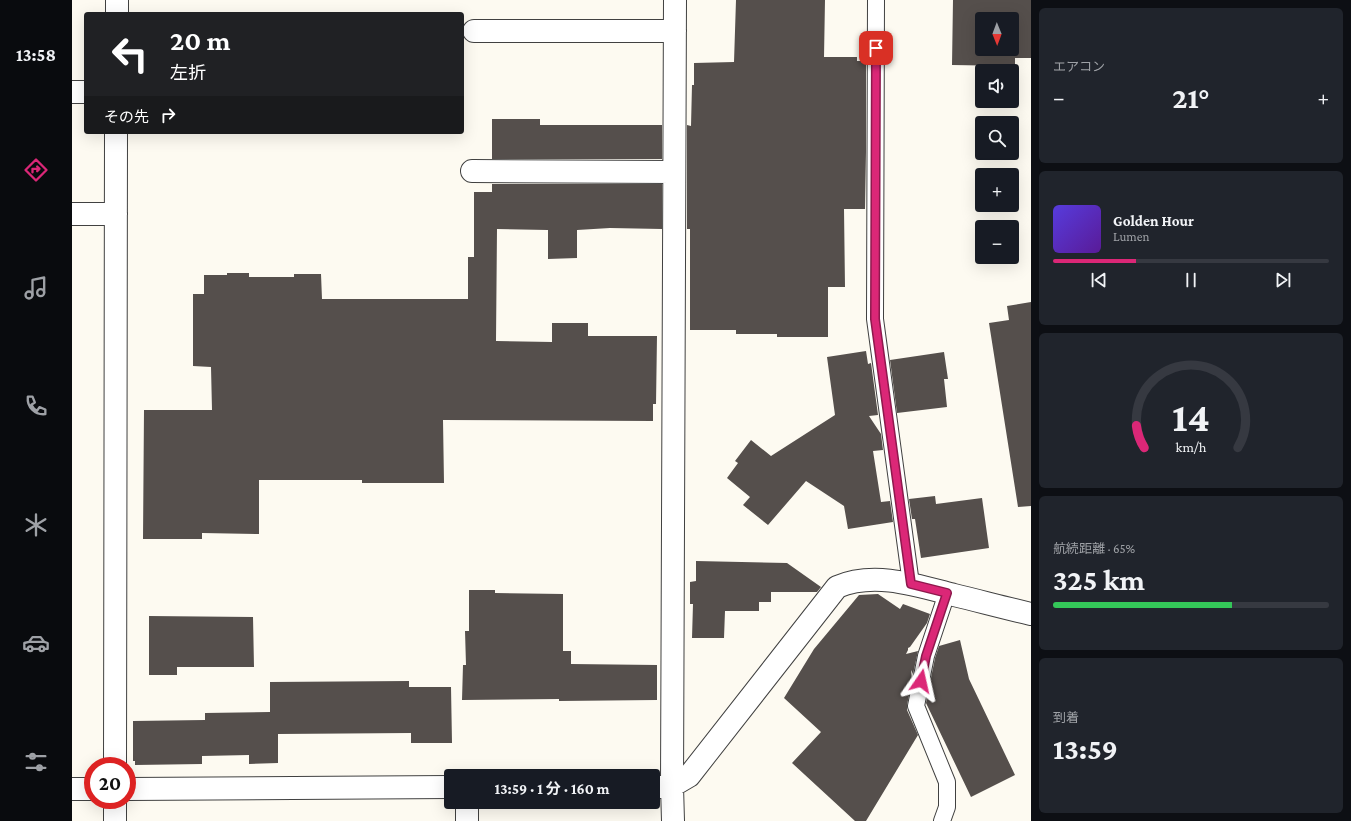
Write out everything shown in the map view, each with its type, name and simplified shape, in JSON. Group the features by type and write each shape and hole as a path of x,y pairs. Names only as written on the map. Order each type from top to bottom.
{"street":[{"path":"117,0 117,12"},
{"path":"673,821 663,786 674,172 675,0"},
{"path":"474,31 675,31"},
{"path":"72,92 84,92"},
{"path":"115,757 116,134"},
{"path":"472,172 674,172"},
{"path":"72,214 116,214"},
{"path":"663,786 689,776 837,587 849,582 860,580 884,580 911,584 1031,614"},
{"path":"136,789 444,787"},
{"path":"72,789 84,789"},
{"path":"115,809 115,821"},
{"path":"467,809 467,821"}],"lane":[{"path":"876,0 875,319 911,584"},
{"path":"942,821 947,807 947,782 916,706 926,656 947,593"}],"building":[{"path":"736,0 825,0 824,57 857,57 857,61 866,61 865,209 844,209 845,287 828,287 828,337 777,337 777,334 736,334 736,330 690,330 690,229 687,229 687,125 691,126 694,63 734,62"},
{"path":"953,0 1031,0 1031,58 1015,58 1015,64 975,64 975,65 952,65"},
{"path":"492,119 540,119 540,125 662,125 662,159 492,159"},
{"path":"492,184 662,184 662,229 610,228 577,230 577,258 548,259 548,230 497,229 496,341 552,342 552,323 588,323 588,336 657,336 656,404 653,404 653,421 443,420 444,483 362,483 362,480 259,480 259,534 202,533 202,539 143,539 144,410 212,410 211,367 193,366 193,294 204,294 204,275 249,273 249,277 294,277 294,274 321,274 322,299 468,299 468,257 474,257 474,192 492,192"},
{"path":"1031,302 1031,506 1018,507 989,323 1009,320 1007,306"},
{"path":"866,351 868,364 871,363 878,415 869,416 881,434 883,450 873,451 881,502 890,501 893,522 848,529 844,506 806,481 768,525 743,505 750,497 727,478 738,463 735,461 751,440 771,456 835,415 827,357"},
{"path":"944,352 948,379 944,379 947,407 897,413 890,360"},
{"path":"935,496 936,504 982,498 989,548 921,558 915,519 912,519 909,499"},
{"path":"696,561 787,563 821,587 817,592 771,592 771,602 759,602 759,611 725,611 724,638 692,638 693,604 690,604 690,582 696,581"},
{"path":"469,590 495,590 495,593 563,594 563,651 571,651 571,664 657,665 657,700 462,700 463,665 466,665 465,631 469,631"},
{"path":"878,594 900,609 903,604 930,614 927,623 908,648 906,654 918,651 913,674 911,670 912,680 907,710 918,735 866,821 855,821 792,763 821,732 784,698 814,649 859,595"},
{"path":"149,616 253,617 254,667 177,667 177,675 149,675"},
{"path":"960,640 969,679 1015,775 971,797 926,703 935,658 939,646"},
{"path":"409,681 409,687 451,687 452,743 411,743 411,733 278,734 278,763 249,764 249,755 202,756 202,764 136,765 136,757 133,757 133,721 205,720 205,713 270,712 270,682"}],"route":[{"path":"876,48 875,319 911,584 947,593 926,656 921,681"}]}
